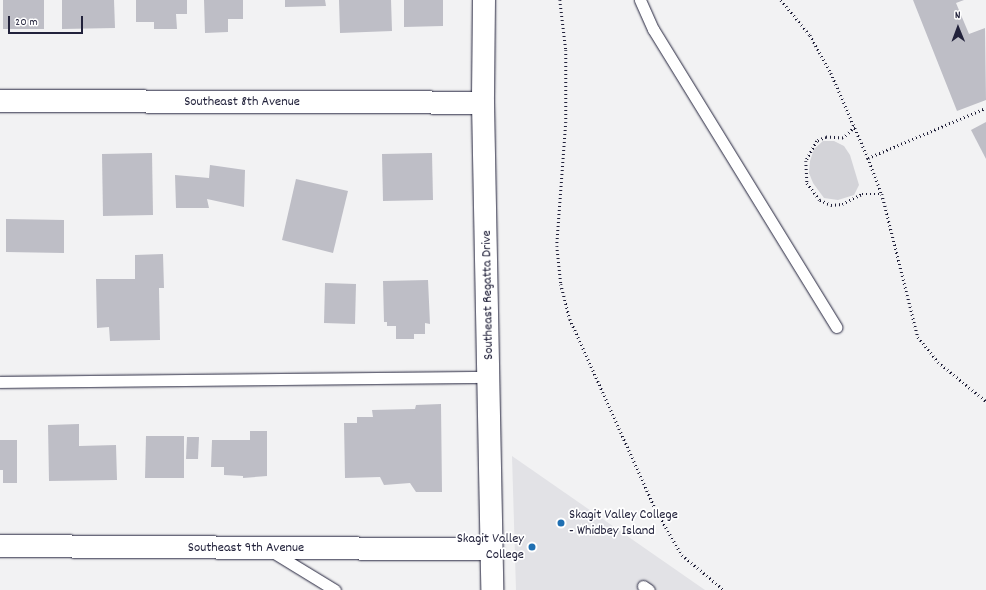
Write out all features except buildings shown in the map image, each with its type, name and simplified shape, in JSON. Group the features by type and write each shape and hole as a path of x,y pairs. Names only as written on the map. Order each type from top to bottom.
{"street":[{"name":"Southeast Regatta Drive","path":"484,0 483,103 490,377 492,590"},
{"name":"Southeast 8th Avenue","path":"0,101 483,103"},
{"name":"Southeast 9th Avenue","path":"0,546 491,549"}],"lane":[{"path":"640,0 653,29 836,327"},
{"path":"0,382 490,377"},
{"path":"265,548 335,590"}],"path":[{"path":"560,0 566,50 566,122 557,246 561,284 570,319 656,510 682,555 724,590"},
{"path":"781,0 810,35 856,127 882,194 918,336 938,362 986,401"},
{"path":"868,158 986,108"},
{"path":"856,127 843,138 826,136 817,141 810,148 806,161 807,183 820,200 831,205 842,204 862,194 882,194"}],"shaded area":[{"path":"823,141 834,141 844,146 850,155 859,185 854,195 838,200 824,198 813,183 809,173 810,161 814,149"},
{"name":"Skagit Valley College - Whidbey Island","path":"512,456 705,590 516,590"}],"place":[{"name":"Skagit Valley College - Whidbey Island","path":"561,523"},
{"name":"Skagit Valley College","path":"532,547"}]}
